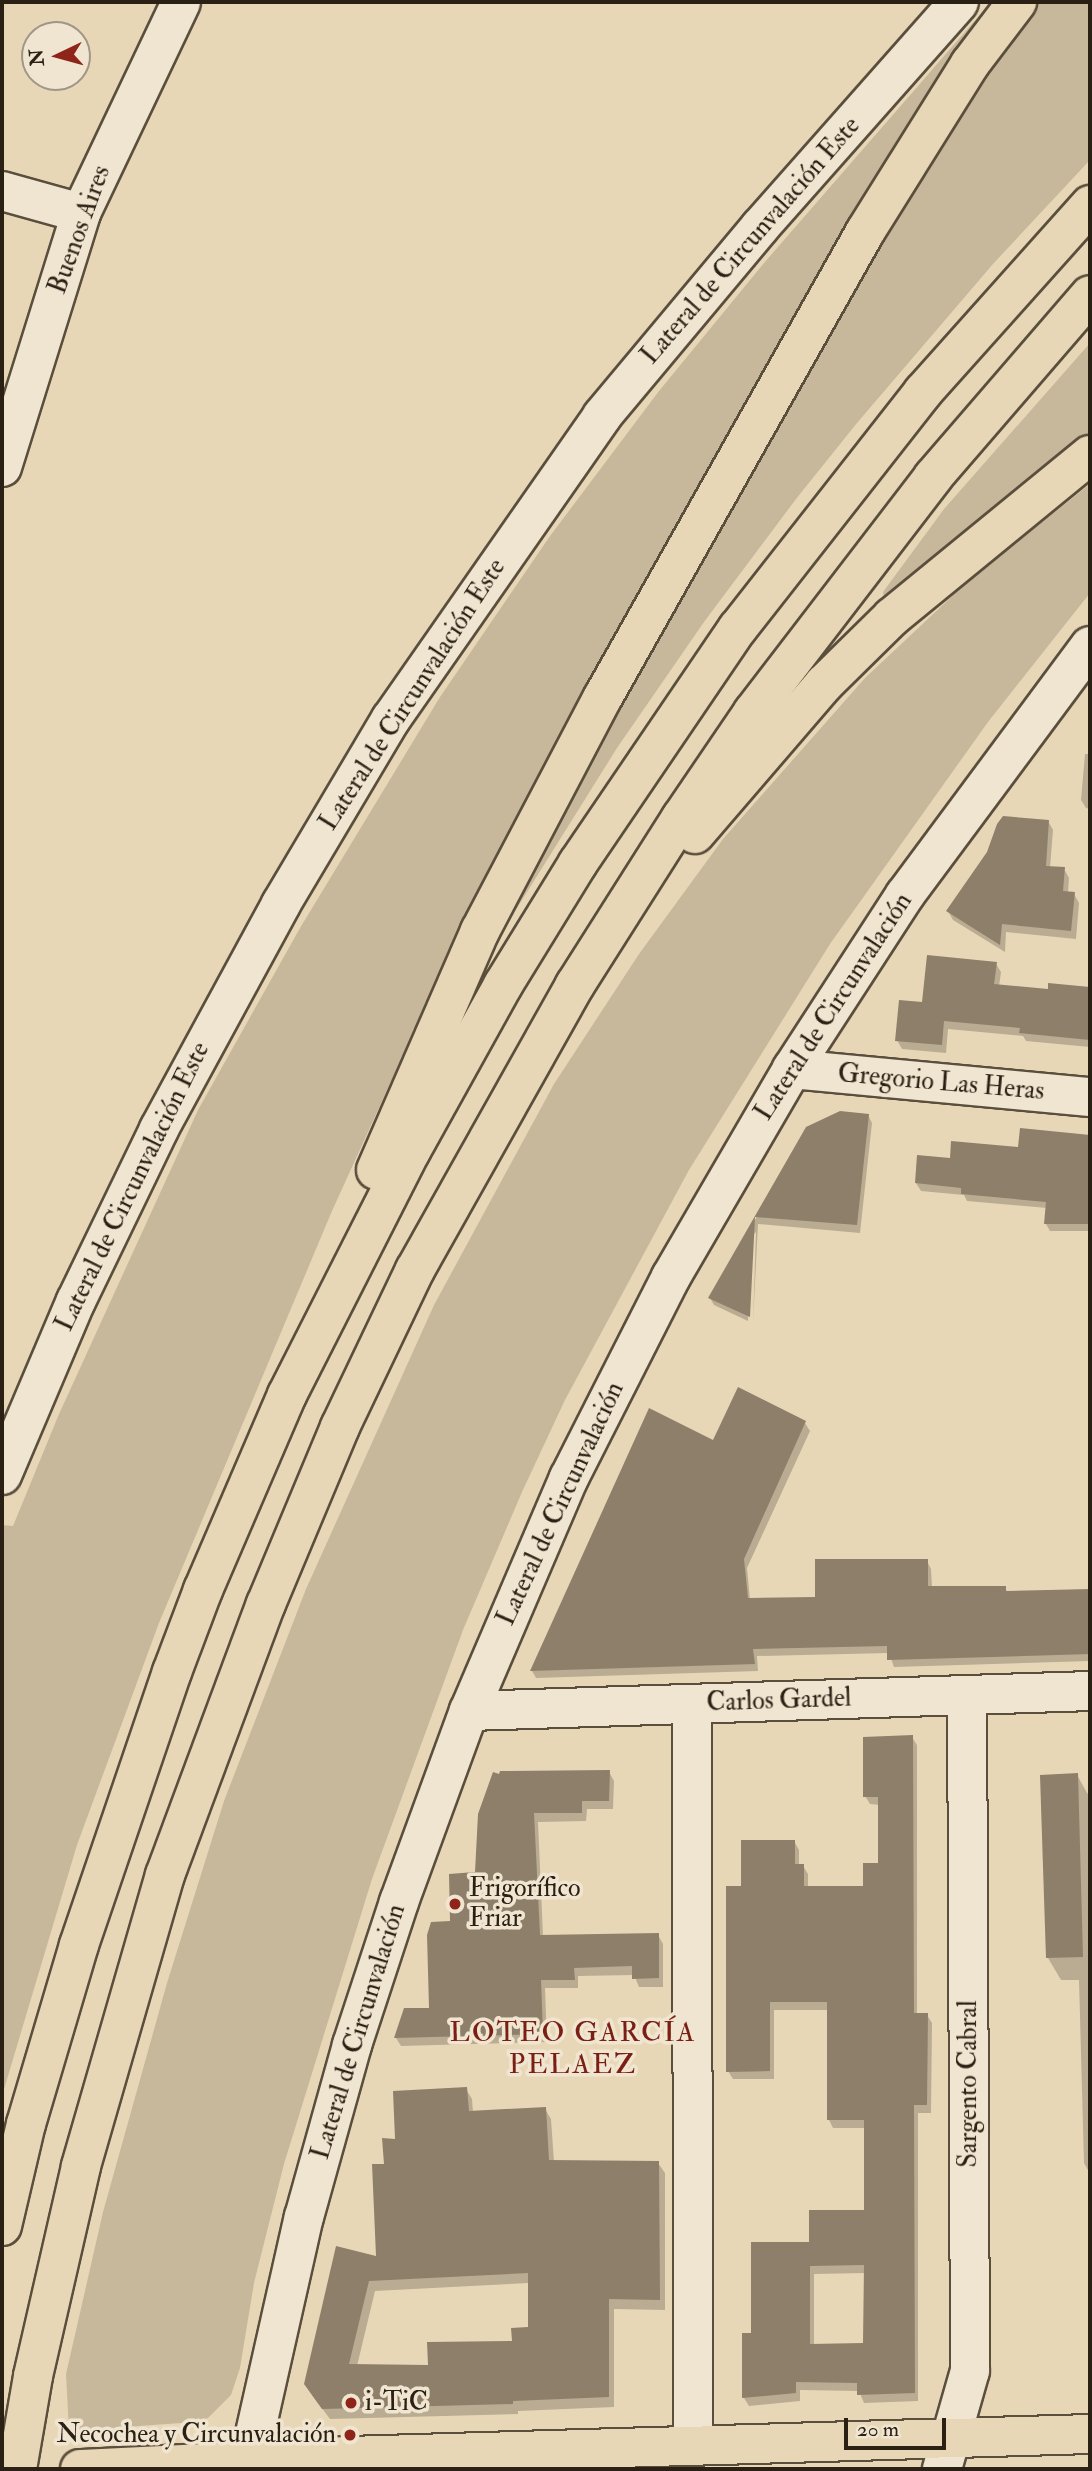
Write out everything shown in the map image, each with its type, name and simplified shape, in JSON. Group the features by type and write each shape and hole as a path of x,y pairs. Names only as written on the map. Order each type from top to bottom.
{"main road":[{"path":"2,2226 52,2035 141,1755 203,1590 287,1395 429,1043 480,931 552,793 865,232 970,64 1017,2"},
{"path":"287,1395 417,1139 503,985 617,802 738,628 872,454 978,328 1090,205"},
{"path":"17,2469 33,2376 63,2237 126,2004 165,1874 241,1664 340,1427 415,1270 540,1043 688,807 814,629 933,477 1090,295"},
{"path":"610,930 824,684 892,617 1090,455"},
{"path":"80,2469 248,2465 693,2446 946,2454 1090,2434"}],"street":[{"name":"Buenos Aires","path":"2,467 81,214 181,2"},
{"name":"Lateral de Circunvalación Este","path":"2,1475 76,1301 183,1082 287,893 391,719 602,416 760,227 959,2"},
{"path":"2,191 81,214"},
{"name":"Lateral de Circunvalación","path":"248,2465 280,2313 331,2117 399,1902 468,1711 569,1478 671,1277 792,1069 905,895 1090,646"},
{"name":"Gregorio Las Heras","path":"792,1069 1090,1097"},
{"name":"Carlos Gardel","path":"468,1711 1090,1691"},
{"name":"Sargento Cabral","path":"946,2454 970,2371 967,1695"},
{"path":"692,1704 693,2446"}],"shaded area":[{"path":"991,2 994,2 887,159 801,307 576,706 459,932 332,1211 159,1623 77,1845 2,2096 2,1525 13,1526 59,1414 198,1110 300,928 440,697 550,536 659,391 764,263"},
{"path":"1034,2 1090,2 1090,160 993,264 796,499 704,622 617,748 492,948 536,848 894,206"},
{"path":"1090,343 1090,440 884,599 883,592 944,509"},
{"path":"1090,484 1090,593 988,722 830,944 689,1170 565,1400 522,1492 463,1630 372,1879 284,2164 254,2283 240,2368 231,2395 208,2418 195,2422 69,2431 66,2374 103,2212 167,1983 224,1801 306,1589 434,1305 554,1084 639,954 723,839 865,678 964,585"}],"building":[{"path":"1003,816 1049,820 1046,866 1065,867 1063,891 1075,892 1071,931 1002,924 1000,945 946,911 987,852 997,824"},
{"path":"927,955 997,962 994,984 1048,989 1048,983 1090,987 1090,1040 1019,1033 1020,1028 944,1021 942,1045 895,1041 899,1000 922,1002"},
{"path":"840,1111 869,1114 857,1225 755,1217 750,1317 708,1298 806,1127"},
{"path":"1020,1128 1090,1135 1090,1224 1044,1224 1046,1202 961,1194 961,1188 915,1183 917,1155 950,1158 951,1141 1018,1147"},
{"path":"738,1387 806,1421 744,1559 748,1598 815,1597 815,1559 928,1559 928,1586 1006,1586 1006,1591 1090,1589 1090,1654 887,1660 887,1646 753,1649 755,1664 530,1671 649,1408 713,1440"},
{"path":"913,1735 914,2013 928,2013 927,2105 914,2105 915,2393 857,2395 857,2383 796,2382 796,2393 742,2398 742,2333 751,2333 751,2242 809,2242 809,2210 864,2210 864,2120 827,2120 827,2002 770,2002 770,2071 726,2072 726,1886 741,1886 741,1840 795,1840 795,1864 804,1864 804,1886 863,1886 863,1863 878,1863 878,1797 863,1797 863,1737","holes":["864,2265 863,2343 810,2344 810,2266"]},
{"path":"610,1770 609,1801 582,1801 582,1813 534,1813 540,1935 659,1933 659,1978 632,1979 632,1966 574,1968 575,1980 541,1980 543,2034 394,2038 404,2008 429,2008 427,1935 431,1922 450,1921 449,1874 475,1872 478,1814 493,1772 499,1774 500,1771"},
{"path":"1078,1773 1083,1957 1046,1958 1040,1775"},
{"path":"467,2087 469,2111 546,2107 549,2160 659,2161 660,2300 609,2299 609,2397 513,2401 513,2404 322,2409 304,2384 336,2246 376,2256 372,2164 384,2164 382,2138 395,2139 393,2091","holes":["528,2273 528,2327 511,2328 512,2341 427,2342 428,2365 349,2364 369,2281"]}],"place":[{"name":"Frigorífico Friar","path":"455,1904"},
{"name":"i-TiC","path":"351,2403"},
{"name":"Necochea y Circunvalación","path":"350,2435"}],"district":[{"name":"LOTEO GARCÍA PELAEZ","path":"573,2049"}]}
